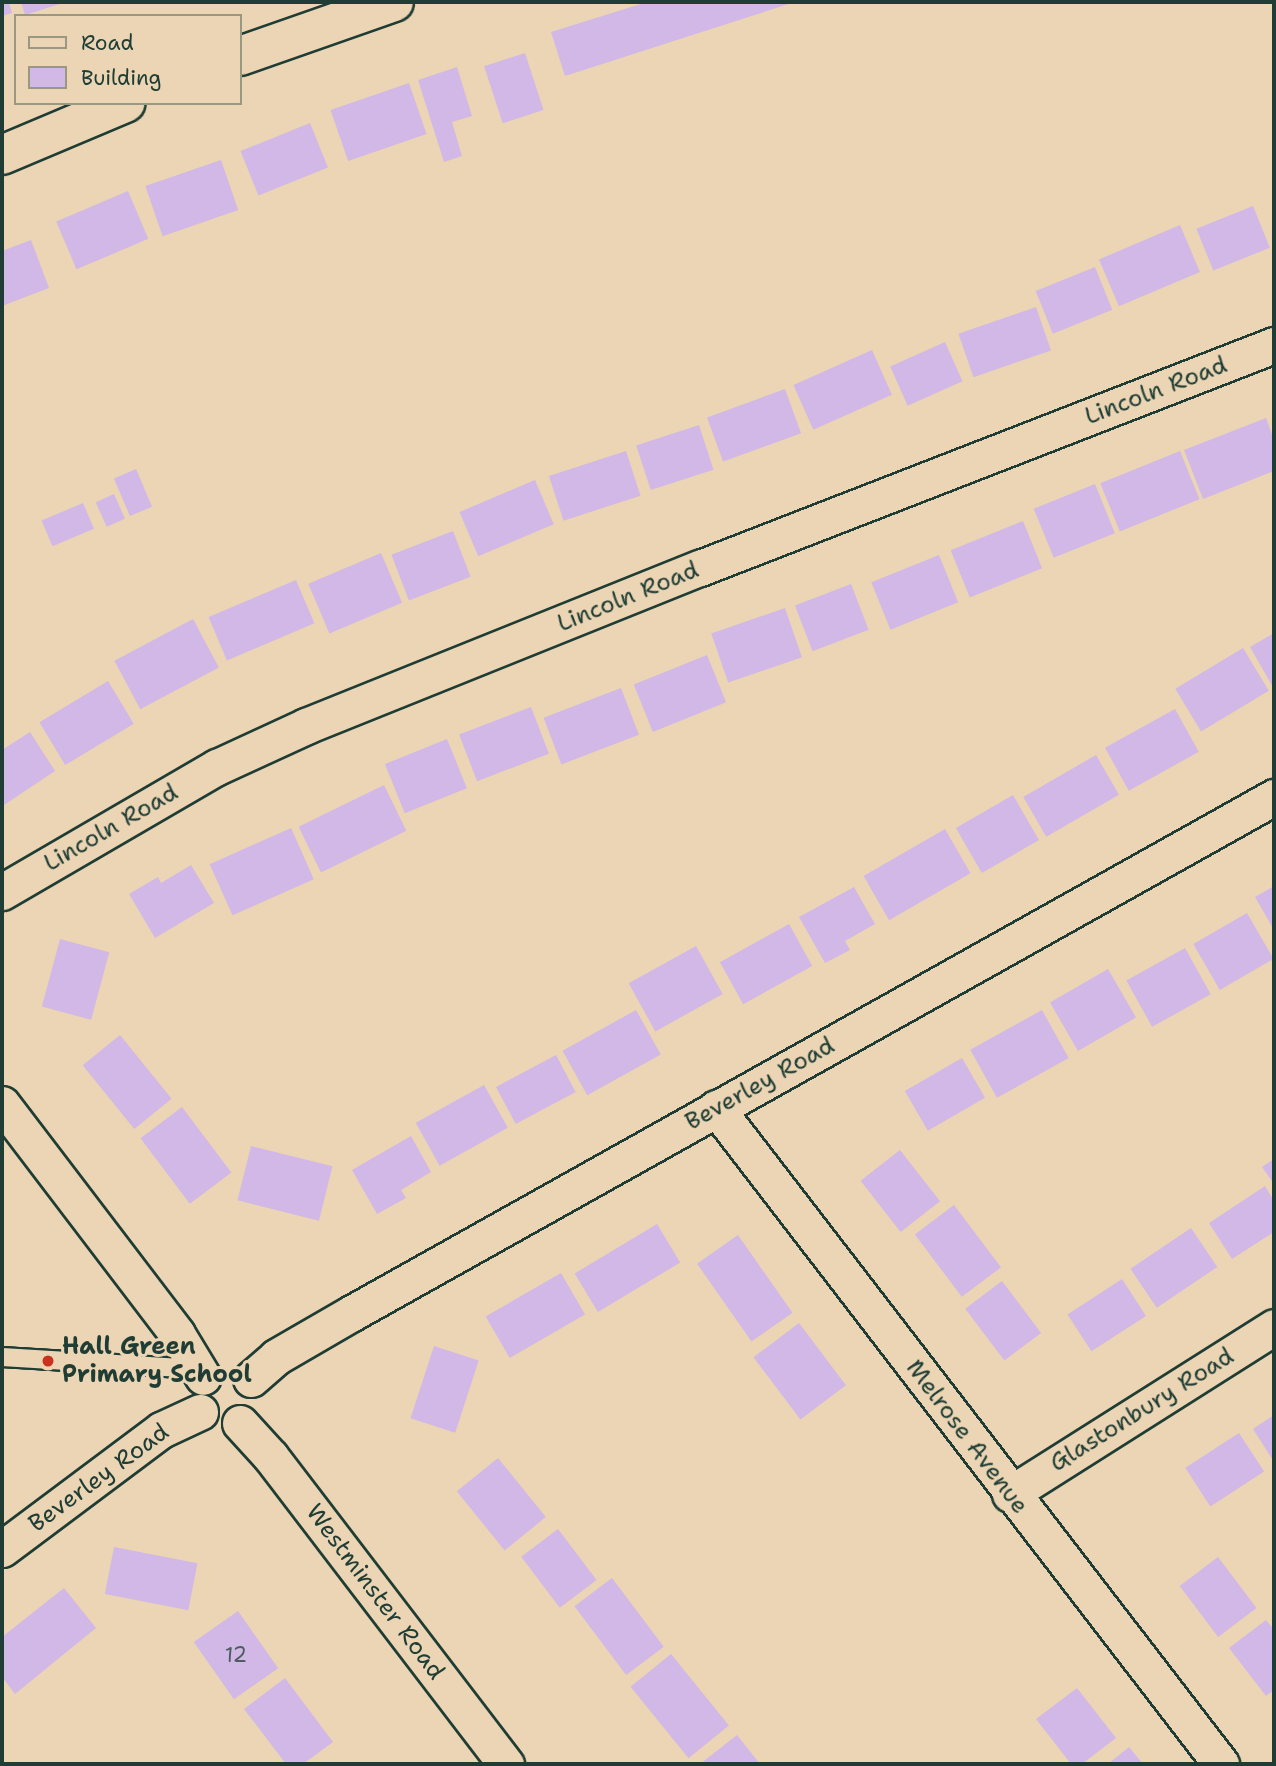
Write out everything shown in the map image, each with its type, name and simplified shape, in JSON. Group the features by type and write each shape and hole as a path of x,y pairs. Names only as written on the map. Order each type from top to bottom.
{"street":[{"path":"242,55 394,2"},
{"path":"2,155 120,105"},
{"name":"Lincoln Road","path":"2,892 217,767 306,726 713,563 1274,345"},
{"name":"Beverley Road","path":"251,1379 276,1357 1274,797"},
{"path":"2,1104 177,1334 201,1373 196,1394 200,1412 206,1419 220,1426 240,1423 255,1406 256,1390 251,1379 241,1370 228,1366 201,1373"},
{"name":"Melrose Avenue","path":"716,1108 1010,1494 1221,1764"},
{"name":"Glastonbury Road","path":"1010,1494 1274,1327"},
{"name":"Beverley Road","path":"2,1549 161,1430 200,1412"},
{"name":"Westminster Road","path":"240,1423 271,1457 506,1764"}],"lane":[{"path":"2,1357 201,1373"}],"building":[{"path":"2,2 9,2 12,13 2,16"},
{"path":"21,2 66,2 28,14 25,14"},
{"path":"647,2 795,2 565,76 551,32"},
{"path":"525,53 544,110 503,123 484,66"},
{"path":"457,67 472,116 452,122 462,156 444,162 418,80"},
{"path":"409,83 427,134 348,161 331,110"},
{"path":"310,123 328,168 258,196 240,151"},
{"path":"221,160 238,210 163,236 145,186"},
{"path":"128,191 148,239 77,269 56,221"},
{"path":"1253,206 1270,248 1213,271 1196,229"},
{"path":"1180,225 1200,272 1119,306 1099,259"},
{"path":"31,240 49,288 2,306 2,251"},
{"path":"1095,267 1112,310 1053,334 1036,291"},
{"path":"1036,307 1051,350 973,377 958,334"},
{"path":"945,342 962,381 908,406 890,366"},
{"path":"872,350 892,395 813,430 793,385"},
{"path":"785,389 801,433 723,462 707,417"},
{"path":"1266,418 1274,440 1274,471 1203,499 1184,450"},
{"path":"699,425 714,470 651,490 636,445"},
{"path":"626,451 641,496 563,521 549,476"},
{"path":"1180,451 1199,499 1120,531 1100,483"},
{"path":"136,469 152,507 130,516 114,478"},
{"path":"535,480 554,524 478,556 460,512"},
{"path":"1095,484 1115,533 1054,558 1034,509"},
{"path":"114,494 125,519 107,527 96,502"},
{"path":"83,503 94,529 53,546 42,521"},
{"path":"1023,521 1042,568 970,598 951,550"},
{"path":"453,531 471,577 409,600 391,555"},
{"path":"381,553 402,603 329,634 308,584"},
{"path":"939,555 958,602 890,630 871,582"},
{"path":"296,580 314,623 227,660 209,617"},
{"path":"851,584 869,630 813,651 795,606"},
{"path":"785,608 802,657 728,683 711,633"},
{"path":"193,619 219,668 140,709 114,661"},
{"path":"1274,633 1274,689 1250,647"},
{"path":"1243,648 1269,691 1201,732 1175,689"},
{"path":"707,655 726,702 653,732 634,685"},
{"path":"108,681 134,724 65,765 39,722"},
{"path":"621,688 639,735 561,764 544,718"},
{"path":"531,707 549,754 477,781 459,735"},
{"path":"1175,709 1199,752 1129,791 1105,748"},
{"path":"30,732 55,771 4,805 2,750"},
{"path":"447,739 467,788 405,813 385,764"},
{"path":"1096,755 1119,795 1046,837 1023,797"},
{"path":"384,785 406,831 321,872 299,827"},
{"path":"1013,795 1039,840 982,873 956,828"},
{"path":"291,828 314,879 232,915 210,864"},
{"path":"945,829 970,873 889,920 864,876"},
{"path":"191,865 214,903 155,938 129,894 158,877 161,883"},
{"path":"1274,886 1274,930 1255,897"},
{"path":"854,887 875,924 845,941 850,950 825,963 799,917"},
{"path":"1247,913 1274,959 1220,990 1193,944"},
{"path":"789,924 812,966 743,1004 720,962"},
{"path":"60,939 109,952 91,1020 42,1007"},
{"path":"696,946 723,994 655,1031 629,983"},
{"path":"1185,948 1211,994 1152,1027 1126,980"},
{"path":"1108,969 1136,1017 1078,1051 1050,1002"},
{"path":"636,1010 661,1055 587,1095 563,1051"},
{"path":"1042,1010 1069,1058 997,1098 970,1050"},
{"path":"120,1035 172,1099 134,1129 83,1065"},
{"path":"556,1055 576,1092 516,1124 496,1087"},
{"path":"962,1058 985,1098 928,1131 905,1091"},
{"path":"484,1085 508,1128 440,1166 416,1123"},
{"path":"182,1107 231,1172 190,1204 140,1138"},
{"path":"411,1136 431,1172 401,1190 406,1198 377,1214 352,1170"},
{"path":"251,1146 333,1166 319,1221 237,1200"},
{"path":"900,1150 940,1201 901,1232 861,1181"},
{"path":"1274,1159 1274,1184 1262,1167"},
{"path":"1265,1186 1274,1201 1274,1232 1232,1259 1209,1223"},
{"path":"954,1205 1001,1267 962,1297 915,1234"},
{"path":"657,1224 680,1263 598,1312 575,1273"},
{"path":"1191,1228 1217,1267 1157,1308 1130,1269"},
{"path":"738,1235 792,1313 752,1341 697,1264"},
{"path":"561,1273 585,1315 510,1358 486,1316"},
{"path":"1122,1279 1146,1316 1091,1351 1067,1314"},
{"path":"1002,1281 1041,1333 1004,1361 965,1309"},
{"path":"799,1323 846,1385 800,1420 753,1357"},
{"path":"434,1346 479,1361 455,1433 411,1418"},
{"path":"1274,1415 1274,1462 1253,1429"},
{"path":"1239,1433 1264,1472 1210,1506 1185,1468"},
{"path":"498,1458 546,1517 505,1550 457,1491"},
{"path":"558,1529 597,1580 560,1608 521,1557"},
{"path":"114,1547 197,1563 188,1610 105,1594"},
{"path":"1218,1557 1257,1608 1218,1637 1180,1586"},
{"path":"612,1578 664,1647 626,1675 574,1606"},
{"path":"64,1588 96,1628 15,1694 2,1677 2,1637"},
{"path":"238,1611 278,1668 234,1699 194,1642"},
{"path":"1266,1620 1274,1630 1274,1690 1266,1696 1229,1648"},
{"path":"671,1654 729,1725 688,1758 631,1687"},
{"path":"285,1678 333,1742 303,1764 286,1764 244,1709"},
{"path":"1077,1688 1116,1738 1082,1764 1071,1764 1036,1719"},
{"path":"737,1735 760,1764 700,1764"},
{"path":"1129,1747 1143,1764 1108,1764"}],"place":[{"name":"Hall Green Primary School","path":"48,1361"}]}
